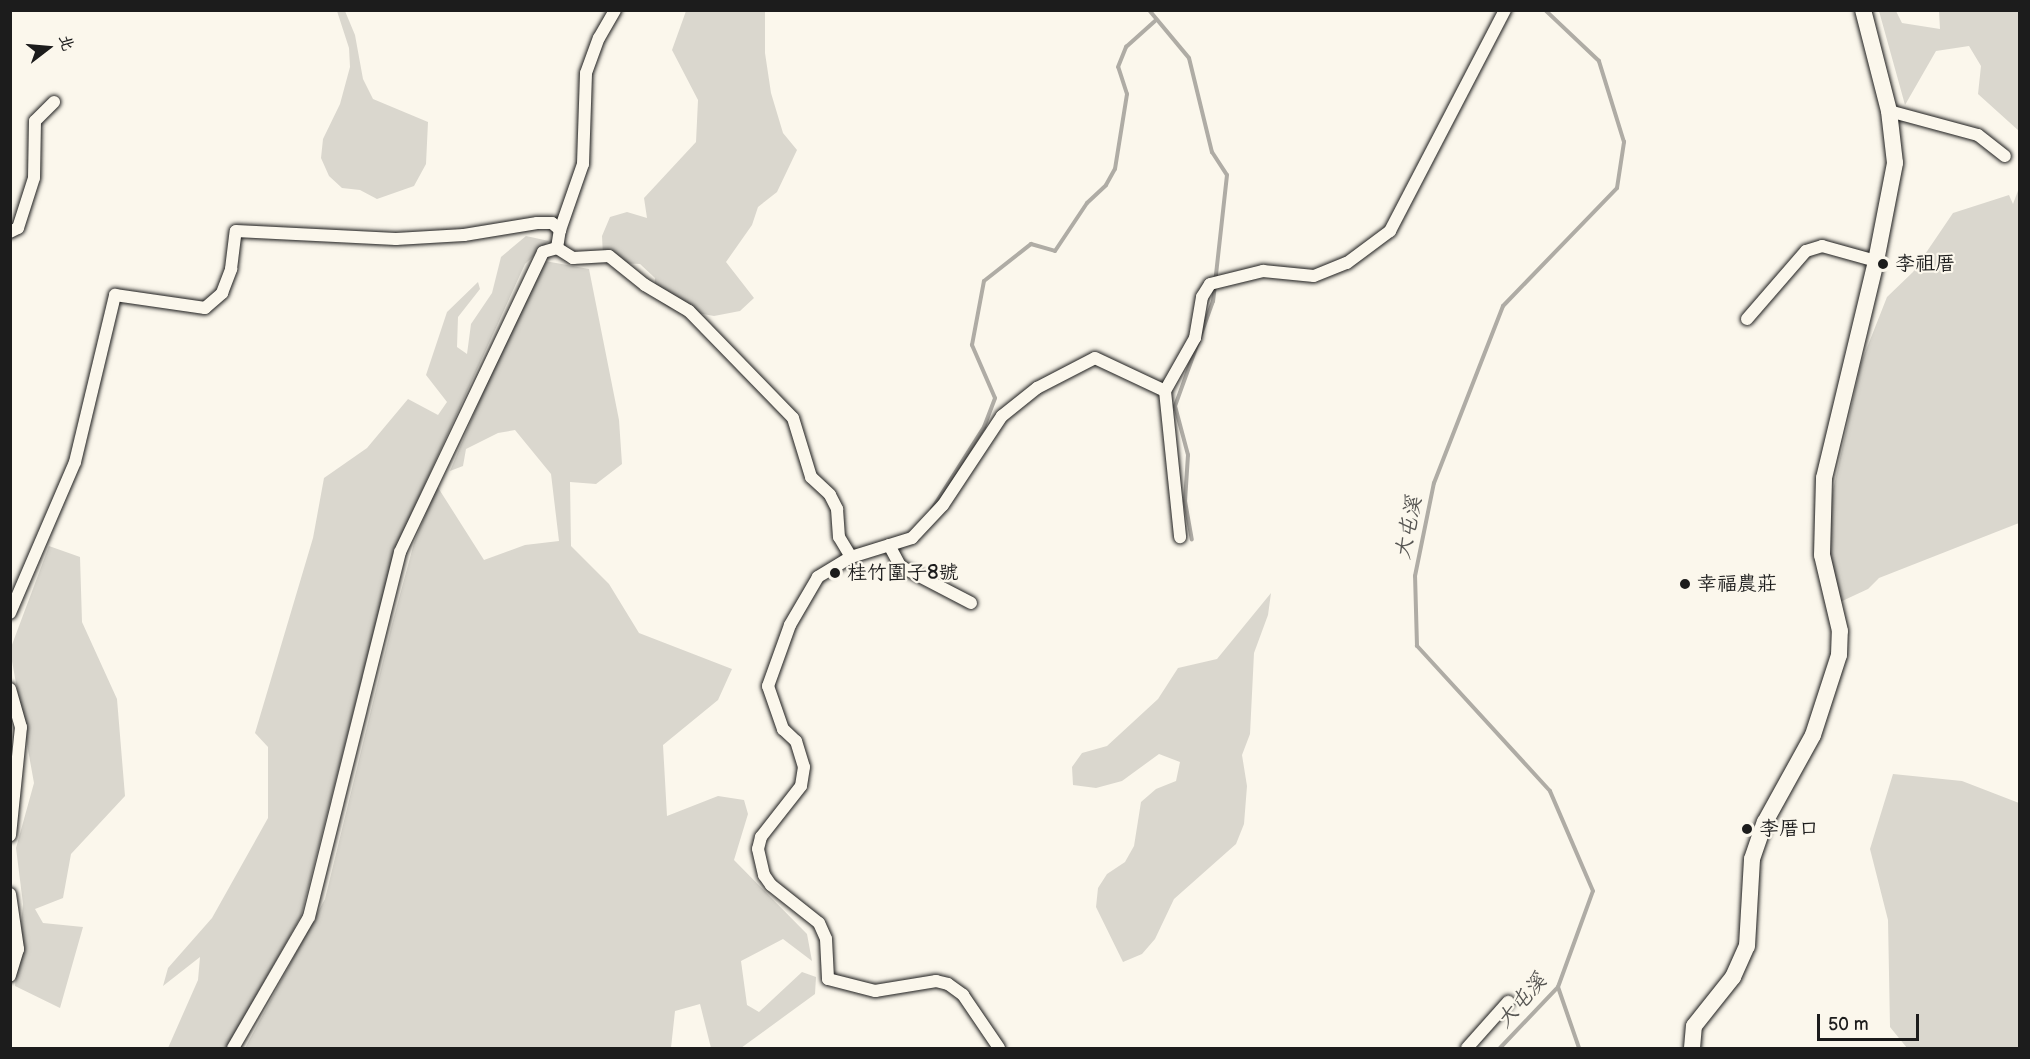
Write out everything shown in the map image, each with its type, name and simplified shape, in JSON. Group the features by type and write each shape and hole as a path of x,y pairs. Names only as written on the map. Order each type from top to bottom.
{"street":[{"path":"557,248 560,230 583,164 586,73 599,38 615,10"},
{"path":"1180,537 1165,391 1195,338 1202,297 1210,284 1263,272 1314,276 1347,263 1390,231 1505,10"},
{"path":"1692,1048 1694,1026 1733,977 1747,946 1752,859 1765,822 1813,735 1839,655 1840,631 1822,555 1824,478 1876,261 1895,163 1889,111 1863,10"},
{"path":"10,232 18,228 34,178 35,121 54,102"},
{"path":"1889,111 1978,135 2005,156"},
{"path":"10,613 75,462 115,295 205,308 222,293 231,269 236,231 396,239 491,231 537,223 552,223 560,230"},
{"path":"1748,319 1806,251 1822,246 1876,261"},
{"path":"233,1048 309,917 400,552 543,252 557,248 573,258 609,256 645,285 689,311 793,418 811,477 830,495 837,509 839,537 851,557"},
{"path":"999,1048 963,995 948,984 936,981 875,991 828,979 826,939 819,923 771,885 764,875 759,849 761,837 801,786 804,767 796,741 783,729 768,686 790,625 818,577 851,557 912,538 943,505 1002,416 1037,388 1084,361 1095,358 1165,391"},
{"path":"889,545 900,566 971,603"},
{"path":"10,689 21,728 10,835"},
{"path":"10,894 18,949 10,976"},
{"path":"1467,1048 1508,1002"}],"shaded area":[{"path":"337,11 345,11 355,35 363,79 373,99 428,122 426,164 414,186 377,199 360,190 342,188 329,176 321,158 323,139 340,104 350,67 349,48"},
{"path":"686,11 765,11 765,53 771,93 783,133 797,150 777,192 758,207 752,225 726,262 754,298 740,311 714,316 669,308 654,297 655,278 640,264 619,263 603,256 602,236 610,217 627,212 647,218 644,198 696,142 698,100 672,50"},
{"path":"1879,11 1896,11 1902,23 1940,29 1939,11 2019,11 2019,131 1978,94 1981,66 1969,46 1936,51 1905,105"},
{"path":"2019,188 2019,523 1879,578 1868,589 1840,602 1830,553 1830,504 1861,363 1887,297 1913,272 1953,213 2009,195 2013,204"},
{"path":"526,236 549,241 525,264 394,552 301,916 227,1048 168,1048 198,980 200,957 163,986 168,968 212,918 268,818 268,747 255,733 313,538 324,478 367,448 408,399 438,415 447,402 426,375 447,312 478,282 480,289 458,317 457,347 467,354 471,324 492,293 501,257"},
{"path":"545,261 589,269 619,420 622,464 596,484 570,482 571,546 609,584 639,633 732,669 718,700 663,745 667,816 718,796 744,800 748,814 734,860 807,934 812,961 783,939 741,961 747,1005 759,1012 802,972 816,977 815,994 741,1048 711,1048 700,1004 675,1011 671,1048 245,1048 325,899 414,543 437,486 484,560 525,545 559,541 551,474 515,430 498,433 466,449 463,466 450,471 499,354"},
{"path":"49,546 80,557 82,622 117,699 125,796 71,854 63,898 35,909 43,923 83,927 60,1008 15,986 23,904 16,848 34,783 10,650"},
{"path":"1271,593 1268,615 1254,653 1250,734 1242,755 1247,786 1244,824 1236,844 1174,899 1155,939 1142,954 1123,962 1096,907 1098,888 1107,874 1125,862 1134,846 1141,802 1156,789 1176,781 1180,762 1159,754 1122,781 1096,788 1073,785 1072,767 1082,753 1107,746 1158,699 1178,668 1217,659"},
{"path":"1893,774 1962,781 2019,803 2019,1048 1907,1048 1890,1027 1888,920 1870,849"}],"waterway":[{"path":"1149,10 1189,58 1212,152 1227,175 1213,301 1175,406 1188,455 1185,501 1192,539"},
{"name":"大屯溪","path":"1500,1048 1558,987 1593,891 1550,791 1417,646 1415,576 1434,483 1503,306 1617,188 1624,142 1599,61 1545,10"},
{"path":"932,509 984,427 995,398 972,345 984,281 1031,244 1055,251 1087,203 1106,185 1115,169 1127,94 1118,67 1126,47 1155,21"},
{"path":"1558,987 1579,1048"}],"place":[{"name":"李祖厝","path":"1883,264"},
{"name":"桂竹圍子8號","path":"835,573"},
{"name":"幸福農莊","path":"1685,584"},
{"name":"李厝口","path":"1747,829"}]}
